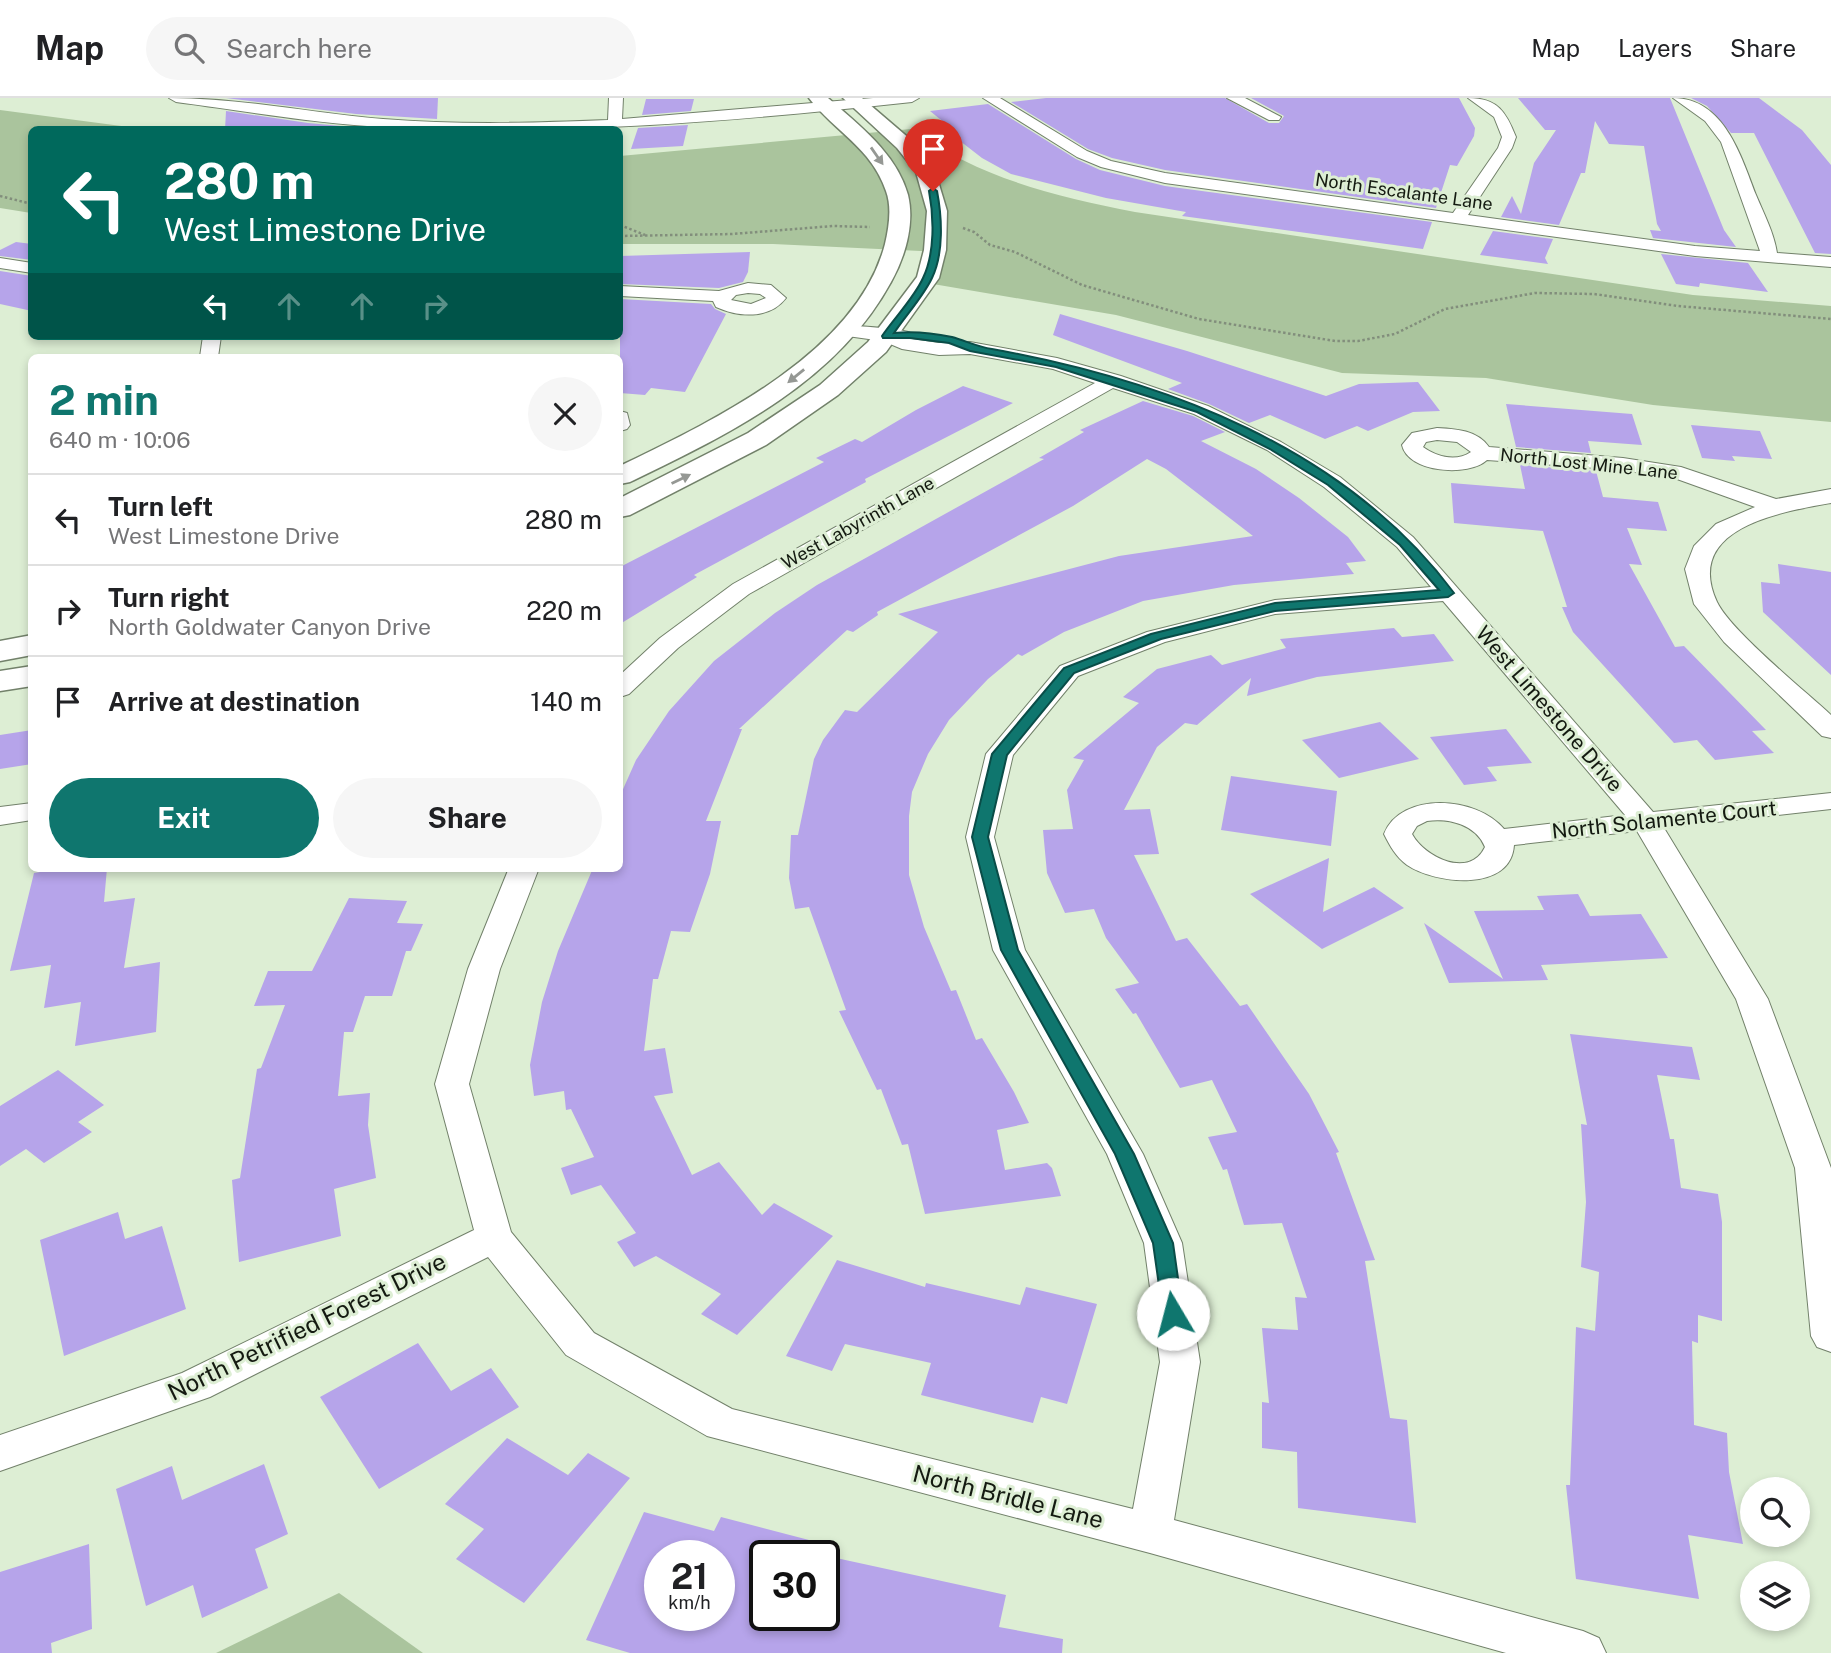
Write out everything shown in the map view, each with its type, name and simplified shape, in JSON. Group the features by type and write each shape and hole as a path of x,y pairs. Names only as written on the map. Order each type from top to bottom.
{"street":[{"path":"176,98 383,123 456,126"},
{"path":"615,124 616,98"},
{"path":"560,126 615,124 763,112 823,103 912,98"},
{"name":"North Escalante Lane","path":"990,98 1062,144 1106,164 1183,181 1695,251 1831,262"},
{"path":"1234,98 1274,117"},
{"path":"1457,219 1505,148 1509,136 1500,115 1475,98"},
{"path":"1680,98 1710,118 1728,142 1767,243 1769,257"},
{"path":"623,508 707,466 797,413 867,359 887,336 928,278 935,250 933,191 925,171 904,144 860,100"},
{"path":"623,475 717,428 788,382 847,331 882,281 895,249 900,215 897,193 889,173 870,146 823,103"},
{"path":"335,118 358,108"},
{"path":"2,264 28,267"},
{"path":"623,291 722,296"},
{"name":"West Limestone Drive","path":"847,331 887,336 902,343 939,349 970,348 1057,364 1114,380 1201,410 1274,446 1332,482 1405,542 1647,823 1752,999 1813,1168 1831,1336"},
{"name":"West Labyrinth Lane","path":"623,686 669,643 741,589 1114,380"},
{"name":"North Lost Mine Lane","path":"1482,453 1623,464 1681,473 1774,506"},
{"path":"1831,496 1774,506 1724,529 1705,546 1697,569 1706,604 1733,637 1831,729"},
{"path":"1150,1533 1180,1362 1163,1243 1125,1154 1009,950 980,837 999,754 1069,671 1156,636 1275,607 1448,593"},
{"path":"0,651 28,646"},
{"path":"0,681 28,677"},
{"name":"North Solamente Court","path":"1497,838 1831,801"},
{"path":"0,816 28,812"},
{"path":"494,1237 452,1084 484,969 522,872"},
{"name":"North Bridle Lane","path":"494,1237 580,1344 722,1424 1150,1533 1583,1653"},
{"name":"North Petrified Forest Drive","path":"0,1453 196,1385 494,1237"}],"path":[{"path":"0,196 28,203"},
{"path":"623,226 646,236"},
{"path":"623,236 732,234 833,226 898,227"},
{"path":"936,227 962,228 974,232 990,246 1015,252 1057,275 1199,319 1335,341 1358,341 1395,334 1446,309 1535,293 1594,294 1699,308 1831,319"}],"green space":[{"path":"0,110 121,126 28,126 28,213 0,208"},
{"path":"911,129 937,146 990,173 1046,192 1135,212 1693,295 1831,306 1831,422 1653,405 1486,378 1342,373 1116,315 933,284 942,252 773,244 623,244 623,156"},
{"path":"339,1593 423,1653 216,1653"}],"building":[{"path":"226,98 438,98 437,119 356,114"},
{"path":"1046,98 1225,98 1269,123 1279,123 1284,116 1251,98 1459,98 1475,128 1474,136 1457,166 1450,165 1436,208 1165,170 1112,158 1088,149 1011,102"},
{"path":"1518,98 1670,98 1724,230 1736,247 1653,238 1650,230 1661,231 1657,224 1644,146 1609,144 1595,121 1585,173 1581,173 1559,225 1501,217 1512,196 1521,214 1534,163 1556,130 1545,130"},
{"path":"1691,98 1759,98 1802,130 1831,165 1831,254 1815,253 1754,133 1731,133 1707,106"},
{"path":"646,99 694,99 691,111 642,115"},
{"path":"988,104 1076,159 1100,170 1165,186 1432,222 1423,249 1182,216 1186,212 1106,198 1011,174 982,158 951,134 957,133 930,111"},
{"path":"226,111 341,126 225,126"},
{"path":"688,125 683,146 631,149 638,128"},
{"path":"1493,231 1553,239 1545,258 1548,264 1480,255"},
{"path":"16,242 28,244 28,260 0,256 0,250"},
{"path":"750,252 748,272 743,282 719,288 623,284 623,256"},
{"path":"1661,254 1748,263 1768,292 1700,283 1699,287 1676,284"},
{"path":"0,271 28,275 28,310 0,304"},
{"path":"623,299 711,304 726,314 685,392 651,388 645,395 623,393 623,354 620,354 620,340 623,340"},
{"path":"1060,314 1326,396 1359,384 1418,382 1440,411 1413,412 1368,431 1357,426 1325,439 1270,415 1249,423 1168,389 1182,383 1053,335"},
{"path":"963,386 1013,403 865,479 866,482 694,575 697,577 623,622 623,565 824,462 816,458 855,439 862,442"},
{"path":"1143,401 1193,416 1225,432 1201,441 1256,469 1299,498 1348,537 1366,561 1346,563 1354,574 1234,585 1143,601 1064,632 1022,656 1018,654 988,679 949,720 928,754 912,792 909,816 909,875 924,927 951,991 956,990 976,1040 982,1038 1029,1123 997,1130 1005,1170 1047,1163 1052,1168 1061,1196 925,1214 908,1144 902,1145 881,1089 877,1090 839,1011 846,1010 809,907 795,909 789,878 791,835 798,835 814,759 823,740 845,710 857,712 938,632 898,614 1119,556 1253,536 1166,469 1147,459 1073,506 877,612 878,615 853,632 847,630 739,729 742,729 706,821 721,821 710,874 690,932 671,931 658,979 653,979 644,1051 665,1048 673,1093 654,1096 692,1175 719,1162 762,1215 774,1203 833,1236 737,1335 701,1314 721,1294 656,1256 634,1267 617,1242 636,1233 601,1185 571,1195 561,1168 594,1157 571,1109 566,1110 564,1091 534,1096 530,1065 542,1002 558,951 591,872 623,872 623,789 636,760 669,711 714,661 775,613 817,585 1044,459 1039,458 1084,432 1080,430"},
{"path":"1506,404 1632,414 1642,445 1588,441 1591,453 1516,447"},
{"path":"1691,425 1760,431 1772,459 1732,456 1735,461 1702,458"},
{"path":"1520,465 1596,471 1603,497 1658,502 1667,531 1627,528 1642,565 1629,564 1675,647 1684,646 1766,730 1752,731 1774,753 1715,760 1697,740 1674,743 1573,632 1562,607 1567,607 1543,531 1454,523 1451,483 1525,489"},
{"path":"1778,564 1831,572 1831,675 1763,612 1761,582 1780,584"},
{"path":"1394,628 1402,637 1434,634 1454,661 1317,677 1247,696 1251,678 1197,725 1185,723 1157,747 1124,810 1150,809 1159,854 1134,855 1176,941 1187,938 1240,1006 1247,1004 1309,1094 1339,1152 1336,1153 1375,1260 1365,1261 1390,1418 1407,1420 1416,1523 1298,1508 1297,1452 1262,1448 1262,1402 1269,1403 1262,1328 1298,1330 1295,1297 1307,1298 1282,1223 1244,1225 1227,1169 1223,1170 1208,1137 1237,1132 1212,1080 1180,1088 1136,1013 1133,1014 1115,989 1139,983 1106,938 1094,909 1065,913 1047,873 1043,830 1073,829 1067,790 1084,760 1073,758 1139,703 1123,697 1157,669 1211,655 1222,665 1286,648 1280,639"},
{"path":"1380,722 1419,759 1339,778 1302,740"},
{"path":"1506,729 1532,763 1487,767 1497,781 1464,785 1430,737"},
{"path":"28,731 28,765 0,769 0,735"},
{"path":"1231,776 1337,791 1331,846 1221,830"},
{"path":"1329,858 1323,912 1374,887 1404,908 1322,949 1250,894"},
{"path":"107,872 104,902 135,898 124,968 160,962 156,1032 75,1046 81,1002 44,1008 51,965 10,971 34,873"},
{"path":"1578,894 1590,916 1641,914 1668,958 1541,965 1548,980 1449,983 1424,923 1503,979 1474,911 1544,910 1537,896"},
{"path":"349,898 407,901 397,923 423,924 411,951 406,951 392,996 365,996 353,1032 344,1032 338,1096 370,1093 368,1125 376,1178 334,1189 341,1236 239,1262 232,1180 240,1178 257,1069 261,1068 285,1005 254,1006 268,971 312,971"},
{"path":"1570,1034 1692,1047 1700,1080 1657,1075 1670,1139 1674,1139 1681,1188 1718,1194 1722,1222 1722,1321 1698,1315 1698,1343 1692,1341 1694,1425 1727,1433 1729,1472 1740,1529 1740,1544 1688,1535 1699,1599 1576,1579 1566,1485 1570,1485 1576,1327 1595,1331 1599,1272 1581,1267 1586,1202 1581,1124 1587,1125"},
{"path":"58,1070 104,1105 78,1122 92,1132 44,1163 26,1149 0,1166 0,1106"},
{"path":"118,1212 125,1239 162,1226 186,1309 64,1356 40,1240"},
{"path":"837,1260 925,1287 926,1283 1020,1305 1026,1287 1097,1304 1067,1404 1041,1397 1033,1423 921,1395 931,1363 845,1344 832,1371 786,1356"},
{"path":"418,1343 451,1391 491,1368 519,1407 379,1489 320,1397"},
{"path":"507,1438 568,1475 588,1453 630,1478 524,1603 456,1559 484,1529 445,1504"},
{"path":"264,1464 288,1534 255,1549 268,1588 202,1618 193,1585 146,1606 116,1489 172,1466 182,1500"},
{"path":"644,1512 714,1531 721,1517 809,1540 749,1540 749,1631 840,1631 840,1559 1006,1595 999,1627 1063,1639 1062,1653 630,1653 586,1640"},
{"path":"89,1544 92,1629 51,1643 52,1653 0,1653 0,1572"}],"route":[{"path":"933,191 937,211 935,250 928,278 887,336 910,335 951,340 970,348 1057,364 1114,380 1201,410 1274,446 1332,482 1405,542 1448,593 1275,607 1156,636 1069,671 999,754 980,837 1009,950 1125,1154 1163,1243 1173,1314"}]}
